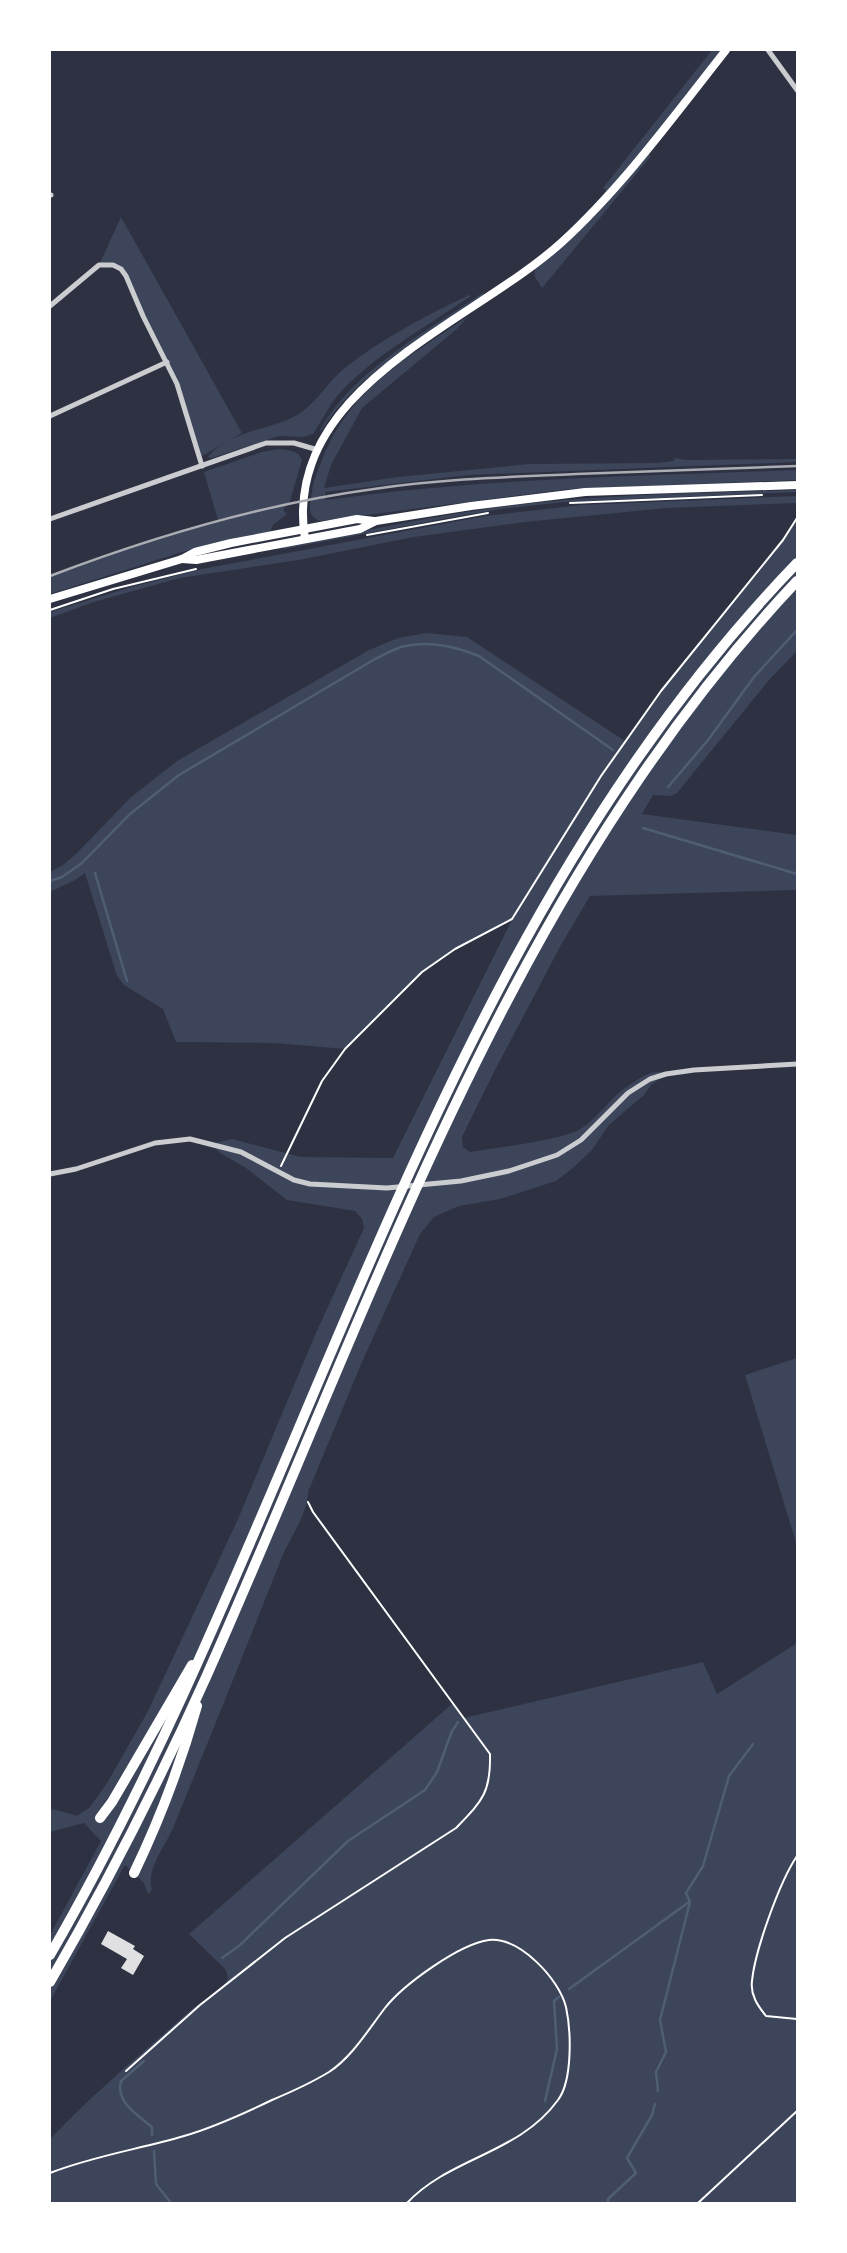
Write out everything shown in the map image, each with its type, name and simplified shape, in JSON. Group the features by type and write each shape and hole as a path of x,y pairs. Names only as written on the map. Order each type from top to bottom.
{"highway":[{"path":"50,1955 135,1796 204,1648 414,1164 461,1064 523,944 583,842 660,727 730,637 797,563"},
{"path":"50,1982 128,1839 206,1677 404,1216 518,980 587,860 655,757 721,669 797,581"},
{"path":"100,1818 135,1763 184,1675 204,1648"},
{"path":"134,1873 156,1826 183,1754 206,1677"}],"main road":[{"path":"304,539 302,507 306,485 318,450 340,413 367,383 527,271 585,220 726,50"},
{"path":"50,598 182,559 194,552 303,528 357,519 376,521 481,504 585,492 797,485"},
{"path":"182,559 196,560 360,529 376,521"}],"street":[{"path":"768,50 797,90"},
{"path":"50,306 96,267 108,264 118,267 126,276 143,316 167,362 183,400 202,466"},
{"path":"50,416 167,362"},
{"path":"50,519 275,442 294,442 318,450"},
{"path":"50,1174 76,1169 154,1144 190,1140 241,1152 278,1173 310,1184 388,1188 435,1185 509,1171 558,1155 581,1140 638,1085 658,1076 694,1070 797,1064"}],"path":[{"path":"561,504 769,495"},
{"path":"359,537 492,512"},
{"path":"278,1173 322,1081 345,1049 422,972 454,949 512,919 601,776 646,712 694,648 783,540 797,518"},
{"path":"50,610 114,589 202,567"},
{"path":"126,2072 200,2005 285,1938 456,1828 479,1804 490,1778 490,1754 319,1520 308,1502"},
{"path":"797,1856 766,1927 752,1982 756,2003 766,2016 797,2019"},
{"path":"50,2173 220,2124 291,2092 330,2072 349,2054 397,1995 427,1971 468,1947 490,1940 504,1942 527,1954 542,1967 553,1981 565,2003 569,2033 569,2055 562,2093 542,2118 518,2138 437,2179 407,2203"},
{"path":"698,2203 797,2111"}],"shaded area":[{"path":"712,50 726,50 609,194 603,188"},
{"path":"648,153 651,156 542,288 535,277 535,269 593,218"},
{"path":"121,217 242,433 200,457 186,407 128,280 117,267 99,265"},
{"path":"484,292 481,298 415,342 373,373 336,410 320,430 351,389 371,370 416,337"},
{"path":"469,295 471,296 384,354 352,381 334,400 313,434 303,437 279,436 212,458 208,457 227,441 297,415 310,405 346,367 360,356 406,328"},
{"path":"467,317 458,328 362,408 331,465 324,488 398,477 529,464 657,463 673,461 676,458 685,460 797,459 797,462 468,475 325,492 326,500 502,482 620,476 797,470 797,480 569,489 320,521 316,519 310,509 315,480 334,435 348,413 382,377 402,361"},
{"path":"278,449 295,452 302,460 290,501 283,510 287,514 273,525 270,532 182,552 50,594 50,576 146,541 218,520 204,472 262,452"},
{"path":"797,490 797,492 565,502 501,509 284,549 282,547 433,518 524,504 626,496"},
{"path":"797,496 797,503 667,508 525,522 414,537 299,560 180,578 94,602 50,618 50,612 128,588 202,569 485,516 581,505"},
{"path":"797,518 797,651 769,680 677,793 670,796 653,795 642,814 797,835 797,890 590,896 561,945 494,1072 462,1137 463,1147 470,1152 529,1143 573,1133 595,1118 618,1094 639,1079 657,1072 666,1074 651,1085 644,1095 609,1125 591,1151 556,1181 500,1199 459,1206 434,1217 420,1234 362,1362 308,1492 302,1517 282,1557 173,1828 157,1858 152,1874 152,1890 148,1894 144,1883 125,1865 50,2001 50,1935 101,1841 84,1823 50,1832 50,1811 53,1809 77,1816 90,1807 107,1783 148,1711 238,1519 315,1335 364,1228 362,1219 355,1211 287,1200 246,1168 220,1153 211,1144 232,1139 301,1157 393,1158 512,920 455,949 422,972 345,1049 275,1043 176,1042 163,1009 124,985 117,976 85,873 50,892 50,872 63,865 76,854 130,798 177,761 369,650 398,638 426,633 467,637 625,741 683,663 783,540"},
{"path":"797,1358 797,1546 745,1375"},
{"path":"797,1643 797,2203 50,2203 50,2139 137,2057 191,2010 217,1992 228,1978 226,1970 189,1934 453,1703 464,1718 703,1662 717,1694"}],"building":[{"path":"108,1931 135,1946 133,1949 144,1956 133,1975 121,1968 127,1959 101,1944"}],"waterway":[{"path":"668,787 708,740 754,677 797,630"},
{"path":"50,881 62,877 82,863 130,814 179,775 375,659 401,647 421,644 441,645 479,656 613,750"},
{"path":"643,828 797,874"},
{"path":"95,873 127,981"},
{"path":"222,1958 240,1945 348,1841 425,1790 437,1772 452,1731 458,1722"},
{"path":"658,2091 656,2072 666,2052 660,2020 690,1902 686,1893 703,1866 729,1776 753,1744"},
{"path":"569,1989 689,1902"},
{"path":"545,2101 557,2049 554,2001 559,1997"},
{"path":"144,2061 121,2081 120,2089 124,2102 134,2113 152,2127 152,2135"},
{"path":"608,2203 608,2199 636,2173 627,2158 652,2115 655,2104"},
{"path":"154,2151 156,2184 171,2203"}],"railway":[{"path":"50,576 89,561 209,523 332,495 424,483 500,477 797,466"}]}
